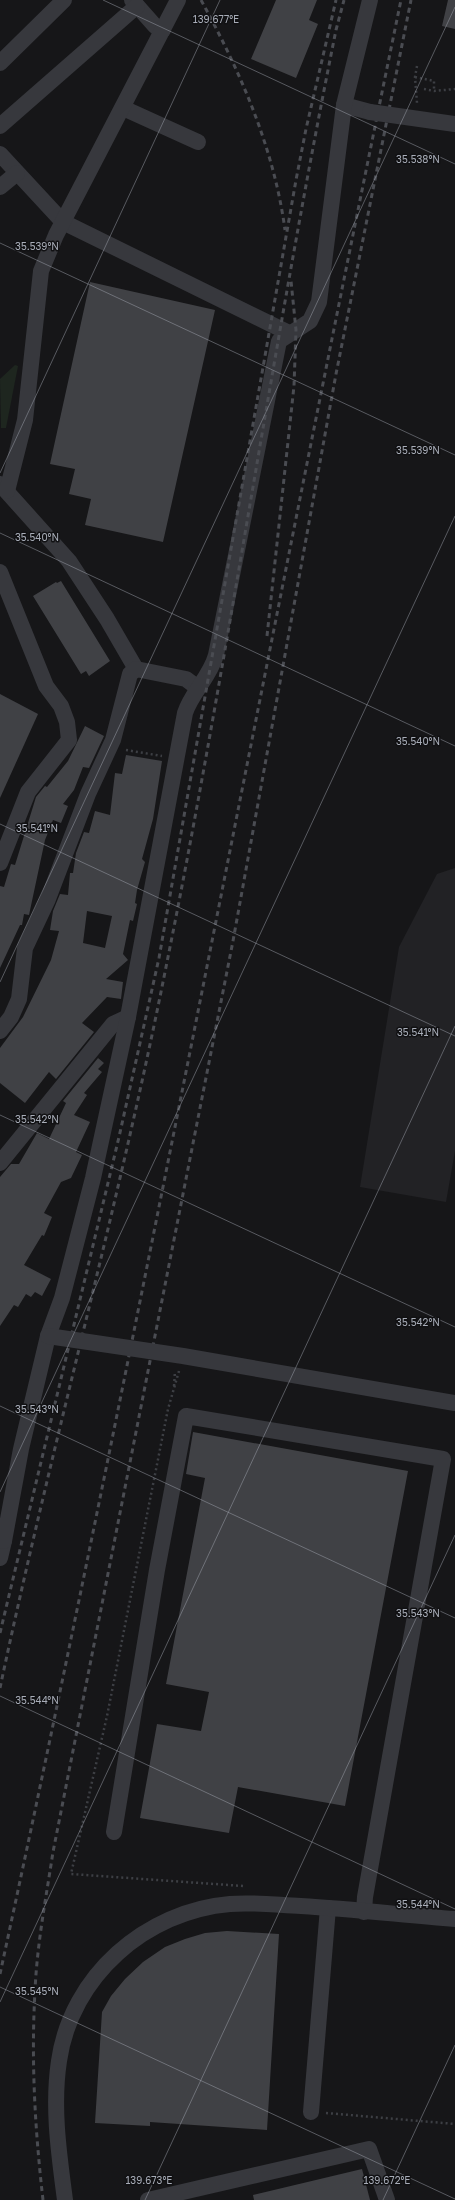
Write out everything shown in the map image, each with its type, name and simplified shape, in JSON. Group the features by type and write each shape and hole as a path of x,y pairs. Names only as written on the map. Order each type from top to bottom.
{"street":[{"path":"0,63 64,0"},
{"path":"178,0 63,222 41,271 25,420 3,487 69,561 107,619 136,669 186,680 198,688"},
{"path":"0,1558 2,1537 21,1449 48,1336 62,1298 93,1178 128,1017 185,713 198,688 213,665 216,655 279,341 310,320 319,302 344,105 370,0"},
{"path":"0,126 135,3 155,26 163,30"},
{"path":"344,105 370,112 455,124"},
{"path":"123,108 198,142"},
{"path":"0,154 63,222 289,333"},
{"path":"0,187 17,173"},
{"path":"0,572 46,686 61,706 67,722 69,740 28,792 0,863"},
{"path":"0,1031 11,1017 19,999 25,948 48,899 88,794 113,740 130,674 136,669"},
{"path":"0,1163 113,1024 128,1017"},
{"path":"48,1336 184,1356 455,1403"},
{"path":"114,1832 158,1570 186,1416 443,1459 365,1897 364,1912"},
{"path":"0,1493 6,1486 21,1449"},
{"path":"65,2200 56,2116 59,2062 64,2039 74,2013 85,1992 102,1968 128,1944 150,1929 193,1910 237,1903 328,1908 455,1920"},
{"path":"311,2112 328,1908"},
{"path":"148,2200 369,2149 386,2200"}],"path":[{"path":"417,66 415,77 418,108"},
{"path":"415,77 434,80 434,91"},
{"path":"424,89 434,91 455,89"},
{"path":"120,750 177,758"},
{"path":"173,1394 179,1371"},
{"path":"311,2112 455,2124"}],"shaded area":[{"path":"15,365 18,366 6,428 1,428 0,379"},
{"path":"455,868 455,1151 446,1202 360,1187 399,947 437,874"}],"building":[{"path":"276,0 317,0 309,20 318,24 296,78 251,59"},
{"path":"448,0 455,0 455,29 442,26"},
{"path":"90,282 215,310 163,542 85,525 91,499 69,494 75,469 50,464"},
{"path":"61,581 110,661 89,676 86,671 81,674 33,596 56,582"},
{"path":"0,694 38,714 0,798"},
{"path":"85,726 104,736 89,768 83,767 74,790 63,804 68,806 61,823 53,820 45,840 29,915 24,914 22,925 20,925 0,968 0,886 4,887 11,864 15,865 36,797 45,786 47,787 68,761"},
{"path":"126,755 162,761 153,819 142,859 145,862 137,890 135,903 137,904 133,921 130,920 123,954 128,960 106,979 123,982 121,999 107,997 82,1023 94,1032 56,1079 49,1072 25,1103 0,1083 0,1048 23,1017 51,960 59,931 50,930 53,911 60,894 68,895 70,873 73,873 76,853 84,832 89,833 95,811 110,815 115,773 122,774","holes":["87,911 112,916 105,948 83,943"]},
{"path":"98,1058 104,1063 98,1069 102,1072 84,1093 87,1095 74,1115 90,1122 76,1152 82,1155 71,1178 61,1182 44,1213 52,1217 44,1236 42,1235 24,1265 51,1279 42,1296 35,1292 31,1297 26,1294 18,1307 14,1305 0,1326 0,1177 11,1164 19,1164 37,1133 49,1139 66,1103 63,1101"},
{"path":"193,1432 408,1471 345,1806 238,1787 229,1833 140,1818 157,1724 201,1731 209,1692 166,1684 205,1478 186,1474"},
{"path":"227,1931 279,1934 267,2130 150,2122 150,2126 95,2123 102,2012 111,1996 125,1979 143,1962 165,1947 205,1933"},
{"path":"362,2169 370,2200 254,2200 253,2195"}],"railway":[{"path":"201,0 229,54 254,111 273,169 285,230"},
{"path":"0,1633 119,1137 159,958 296,180 306,129 336,0"},
{"path":"0,1688 41,1508 127,1148 166,967 189,850 231,616 313,147 336,30 344,0"},
{"path":"0,1974 153,1235 401,0"},
{"path":"43,2200 34,2096 33,2043 36,1973 42,1921 53,1852 233,941 336,374 411,0"},
{"path":"267,636 294,386 296,330 291,281"}]}
